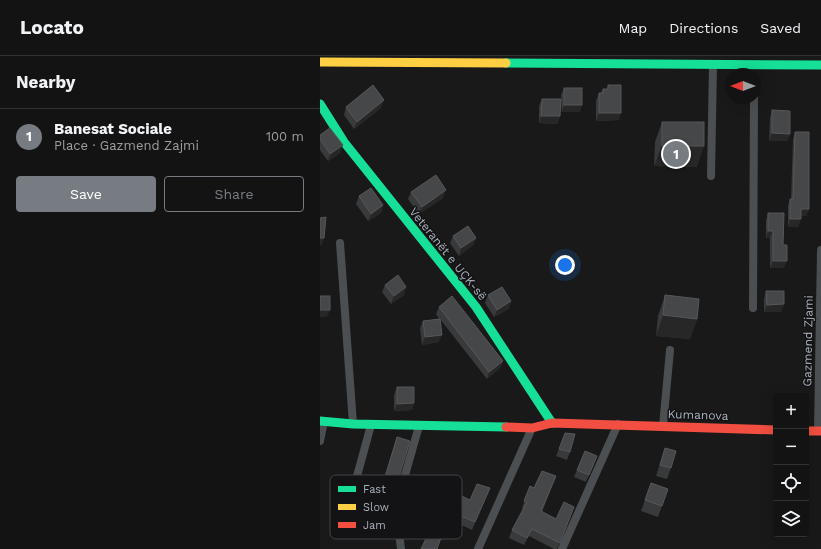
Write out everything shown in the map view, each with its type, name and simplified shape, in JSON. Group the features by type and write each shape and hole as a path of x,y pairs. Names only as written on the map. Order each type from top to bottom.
{"street":[{"path":"320,62 468,60 713,64 740,68"},
{"path":"712,176 713,64"},
{"path":"761,69 821,65"},
{"name":"Veteranët e UÇK-së","path":"320,104 344,142 476,307 552,423"},
{"path":"753,308 754,104"},
{"path":"340,243 353,424"},
{"name":"Gazmend Zjami","path":"820,431 821,250"},
{"path":"663,426 670,350"},
{"name":"Kumanova","path":"320,441 322,421 371,425 419,426 532,428 552,423 773,430"},
{"path":"562,549 618,424"},
{"path":"357,475 371,425"},
{"path":"405,475 419,426"},
{"path":"478,549 532,428"},
{"path":"809,431 820,431"},
{"path":"400,539 401,549"}],"building":[{"path":"373,85 384,100 357,122 346,107"},
{"path":"608,85 621,85 621,113 599,113 599,93 603,93 603,89 608,89"},
{"path":"564,88 582,88 582,105 564,105"},
{"path":"542,99 561,99 560,116 541,116"},
{"path":"772,110 790,111 790,134 772,133"},
{"path":"662,122 704,122 704,146 662,146"},
{"path":"330,128 343,145 330,154 320,139 320,135"},
{"path":"795,132 809,132 809,209 801,209 801,219 790,219 790,199 793,199"},
{"path":"436,175 446,190 422,207 411,192"},
{"path":"371,188 383,205 371,214 359,196"},
{"path":"768,213 784,213 783,245 787,245 787,261 773,261 773,231 768,231"},
{"path":"326,217 324,238 320,238 320,218"},
{"path":"468,226 476,238 461,248 453,236"},
{"path":"398,275 406,287 394,296 385,285"},
{"path":"502,287 511,301 497,310 488,295"},
{"path":"766,291 784,291 784,304 767,305"},
{"path":"665,295 699,299 697,319 663,315"},
{"path":"320,296 330,296 330,310 320,310"},
{"path":"452,296 503,361 489,372 439,307"},
{"path":"440,319 442,335 425,337 423,321"},
{"path":"397,387 414,387 414,403 397,404"},
{"path":"565,433 575,434 570,452 559,449"},
{"path":"397,437 410,441 400,475 386,474"},
{"path":"665,448 676,451 671,468 660,465"},
{"path":"585,451 597,456 589,475 577,470"},
{"path":"542,471 556,476 541,511 556,519 564,502 574,507 560,543 532,529 527,538 512,530 527,502 524,501 530,486 534,488"},
{"path":"651,483 668,489 662,506 645,500"},
{"path":"477,484 490,488 475,522 462,516 462,496 470,500"},
{"path":"426,539 441,539 437,549 421,549"}],"traffic: fast":[{"path":"506,63 821,65"},
{"path":"320,104 344,142 476,307 552,423"},
{"path":"320,421 353,424 506,427"}],"traffic: slow":[{"path":"320,62 506,63"}],"traffic: jam":[{"path":"506,427 532,428 552,423 773,430"},
{"path":"809,431 821,431"}],"place":[{"name":"Banesat Sociale","path":"676,154"}]}
